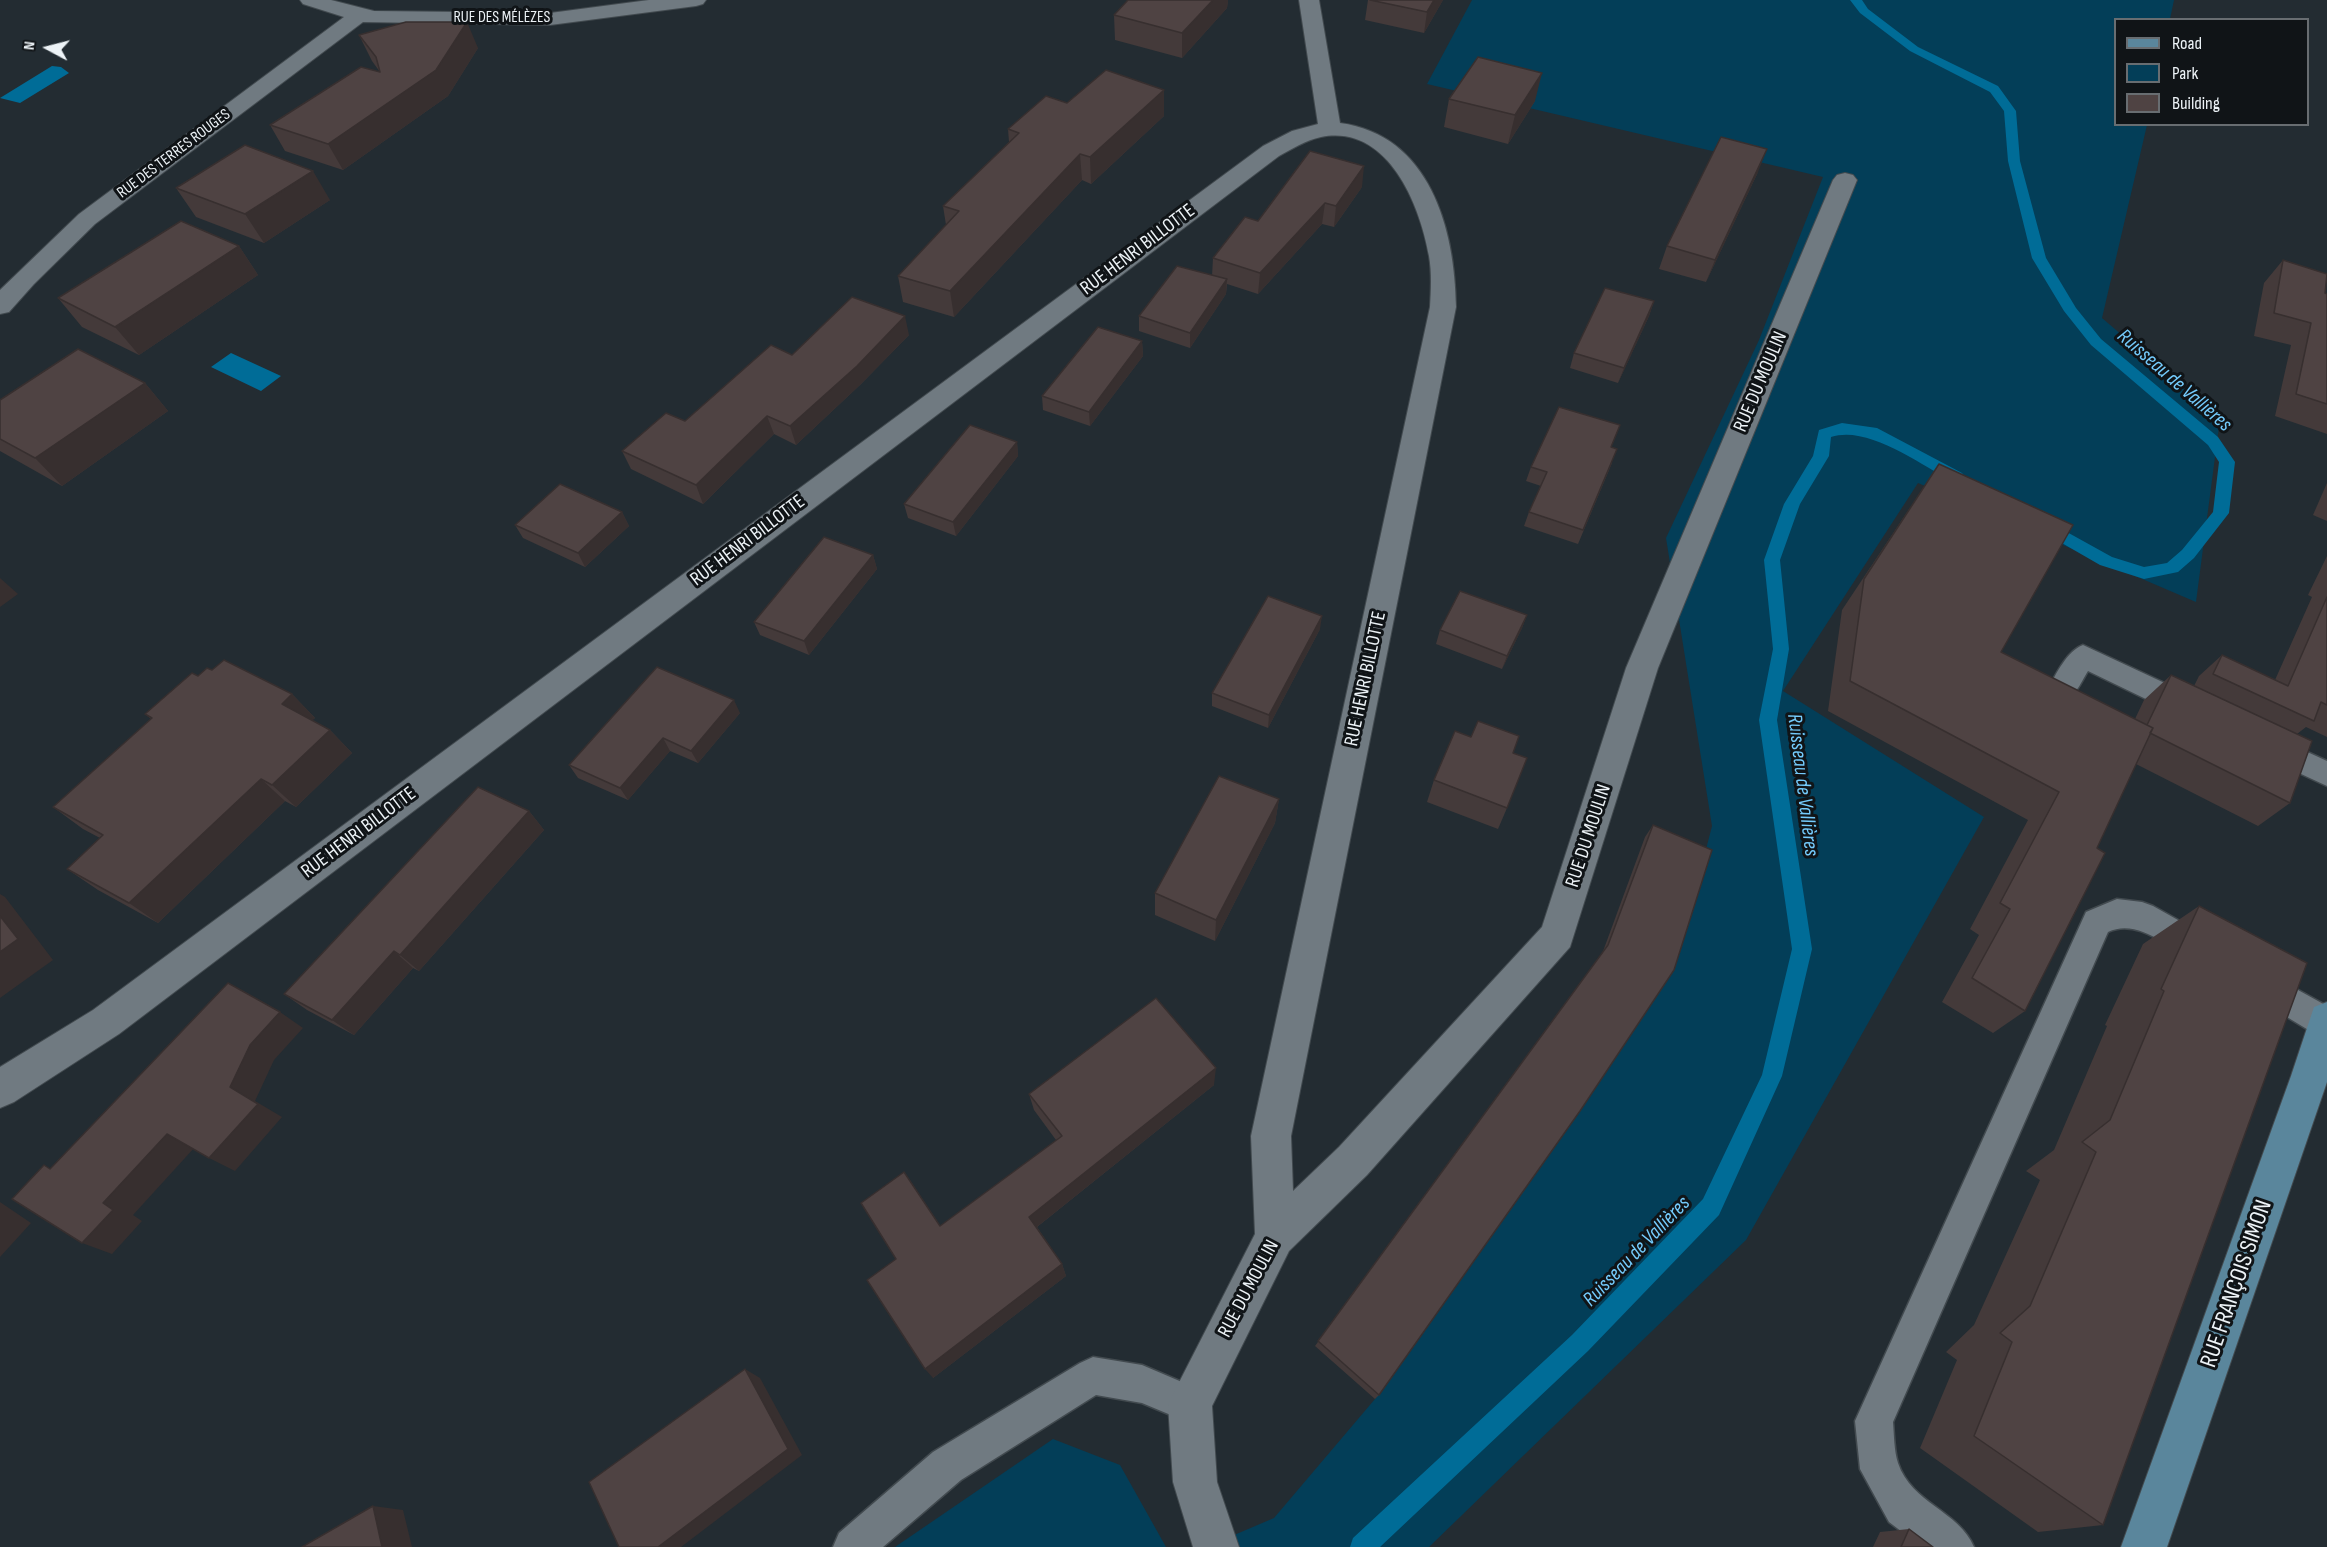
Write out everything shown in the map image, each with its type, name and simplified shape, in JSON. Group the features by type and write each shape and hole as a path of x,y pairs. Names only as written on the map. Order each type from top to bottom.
{"main road":[{"name":"RUE FRANÇOIS SIMON","path":"2144,1547 2318,1081 2326,1021"}],"street":[{"name":"RUE DES MÉLÈZES","path":"310,0 359,15 550,19 696,0"},
{"path":"1309,0 1317,63 1330,129"},
{"name":"RUE DES TERRES ROUGES","path":"0,306 25,278 87,219 359,15"},
{"name":"RUE HENRI BILLOTTE","path":"0,1089 106,1022 1271,151 1296,137 1330,129 1357,133 1385,145 1405,163 1425,197 1442,258 1443,307 1271,1136 1275,1237"},
{"name":"RUE DU MOULIN","path":"1190,1404 1275,1237 1353,1161 1557,936 1642,668 1845,180"},
{"path":"1190,1404 1195,1482 1216,1547"}],"lane":[{"path":"2062,689 2083,656 2210,718"},
{"path":"2242,733 2327,774"},
{"path":"1954,1547 1903,1508 1879,1469 1874,1422 2097,922 2117,913 2142,916 2326,1021"},
{"path":"853,1547 947,1466 1093,1376 1142,1384 1190,1404"}],"green space":[{"path":"1472,0 2174,0 2170,18 2114,18 2114,126 2147,126 2102,318 2220,419 2196,602 1918,483 1783,691 1984,817 1746,1240 1429,1547 1206,1547 1274,1518 1375,1399 1703,861 1712,826 1666,538 1759,340 1823,177 1427,84"},
{"path":"1053,1439 1120,1465 1166,1547 895,1547"}],"shaded area":[{"path":"52,66 61,67 69,73 20,103 0,98"},
{"path":"231,353 281,376 261,391 211,367"}],"building":[{"path":"1128,0 1213,0 1182,33 1114,15"},
{"path":"1370,0 1434,0 1427,12"},
{"path":"406,22 467,22 436,70 328,144 270,125 361,67 380,72 376,57 359,35"},
{"path":"1478,57 1542,73 1515,115 1449,99"},
{"path":"1106,70 1164,90 1090,157 1080,154 950,291 898,276 959,211 943,206 1019,133 1008,129 1046,96 1067,103"},
{"path":"1721,137 1767,149 1715,260 1667,246"},
{"path":"245,145 313,171 245,214 176,188"},
{"path":"1310,151 1364,166 1336,206 1325,203 1260,273 1213,258 1245,217 1258,221"},
{"path":"181,221 239,246 115,327 58,298"},
{"path":"2283,260 2327,274 2325,293 2327,294 2327,404 2296,394 2311,323 2274,313"},
{"path":"1177,266 1227,279 1190,333 1139,316"},
{"path":"1605,288 1654,301 1624,368 1574,353"},
{"path":"852,297 905,316 857,366 790,426 767,416 696,485 622,451 666,413 685,421 771,345 792,355"},
{"path":"1098,327 1142,341 1089,412 1042,396"},
{"path":"78,349 145,383 35,458 0,439 0,400"},
{"path":"1559,407 1620,425 1611,447 1617,449 1583,530 1529,512 1547,472 1531,467"},
{"path":"970,425 1017,442 953,522 904,504"},
{"path":"1939,464 2073,525 2001,652 2153,728 2097,848 2105,853 2025,1011 1972,978 2010,909 2000,903 2059,792 1850,681 1864,579"},
{"path":"560,484 622,512 578,553 515,525"},
{"path":"824,537 873,555 804,641 754,622"},
{"path":"1460,591 1527,615 1507,656 1440,630"},
{"path":"1268,596 1322,616 1269,715 1212,693"},
{"path":"2327,597 2327,705 2321,702 2314,721 2213,674 2222,655 2288,686"},
{"path":"224,660 292,694 282,704 330,730 272,785 261,779 129,903 67,869 103,835 53,807 152,718 145,714 192,673 198,676 207,668 212,670"},
{"path":"657,667 734,700 691,751 663,738 620,788 569,765"},
{"path":"2171,675 2312,741 2290,803 2150,733 2153,728 2147,725"},
{"path":"1478,721 1519,736 1513,753 1527,758 1507,808 1434,780 1455,731 1471,737"},
{"path":"1219,776 1279,799 1216,920 1155,893"},
{"path":"478,787 529,811 400,955 394,951 332,1020 284,994"},
{"path":"1653,825 1712,850 1674,970 1580,1111 1379,1395 1318,1341 1608,945"},
{"path":"2199,906 2307,963 2103,1525 1974,1436 2012,1342 2000,1333 2030,1306 2096,1152 2082,1142 2110,1120 2164,991 2161,989"},
{"path":"0,916 18,939 0,952"},
{"path":"228,983 280,1012 250,1045 230,1087 258,1104 209,1158 167,1134 103,1203 113,1210 82,1243 12,1199 44,1165 50,1169"},
{"path":"1156,998 1216,1068 1029,1217 1062,1264 925,1369 867,1280 896,1259 861,1203 904,1172 940,1226 1062,1136 1029,1094"},
{"path":"745,1369 788,1449 658,1547 619,1547 589,1482"},
{"path":"373,1506 382,1547 302,1547"},
{"path":"1909,1529 1933,1547 1901,1547"}],"waterway":[{"name":"Ruisseau de Vallières","path":"1856,0 1864,11 1914,49 1994,89 2010,111 2014,161 2039,258 2071,311 2096,342 2213,441 2227,462 2221,513 2188,554 2172,568 2144,573 2106,561 2047,527"},
{"name":"Ruisseau de Vallières","path":"1362,1547 1580,1343 1711,1207 1772,1076 1802,949 1768,720 1781,649 1772,560 1792,504 1821,456 1824,434 1842,428 1872,432 1957,477"}]}
